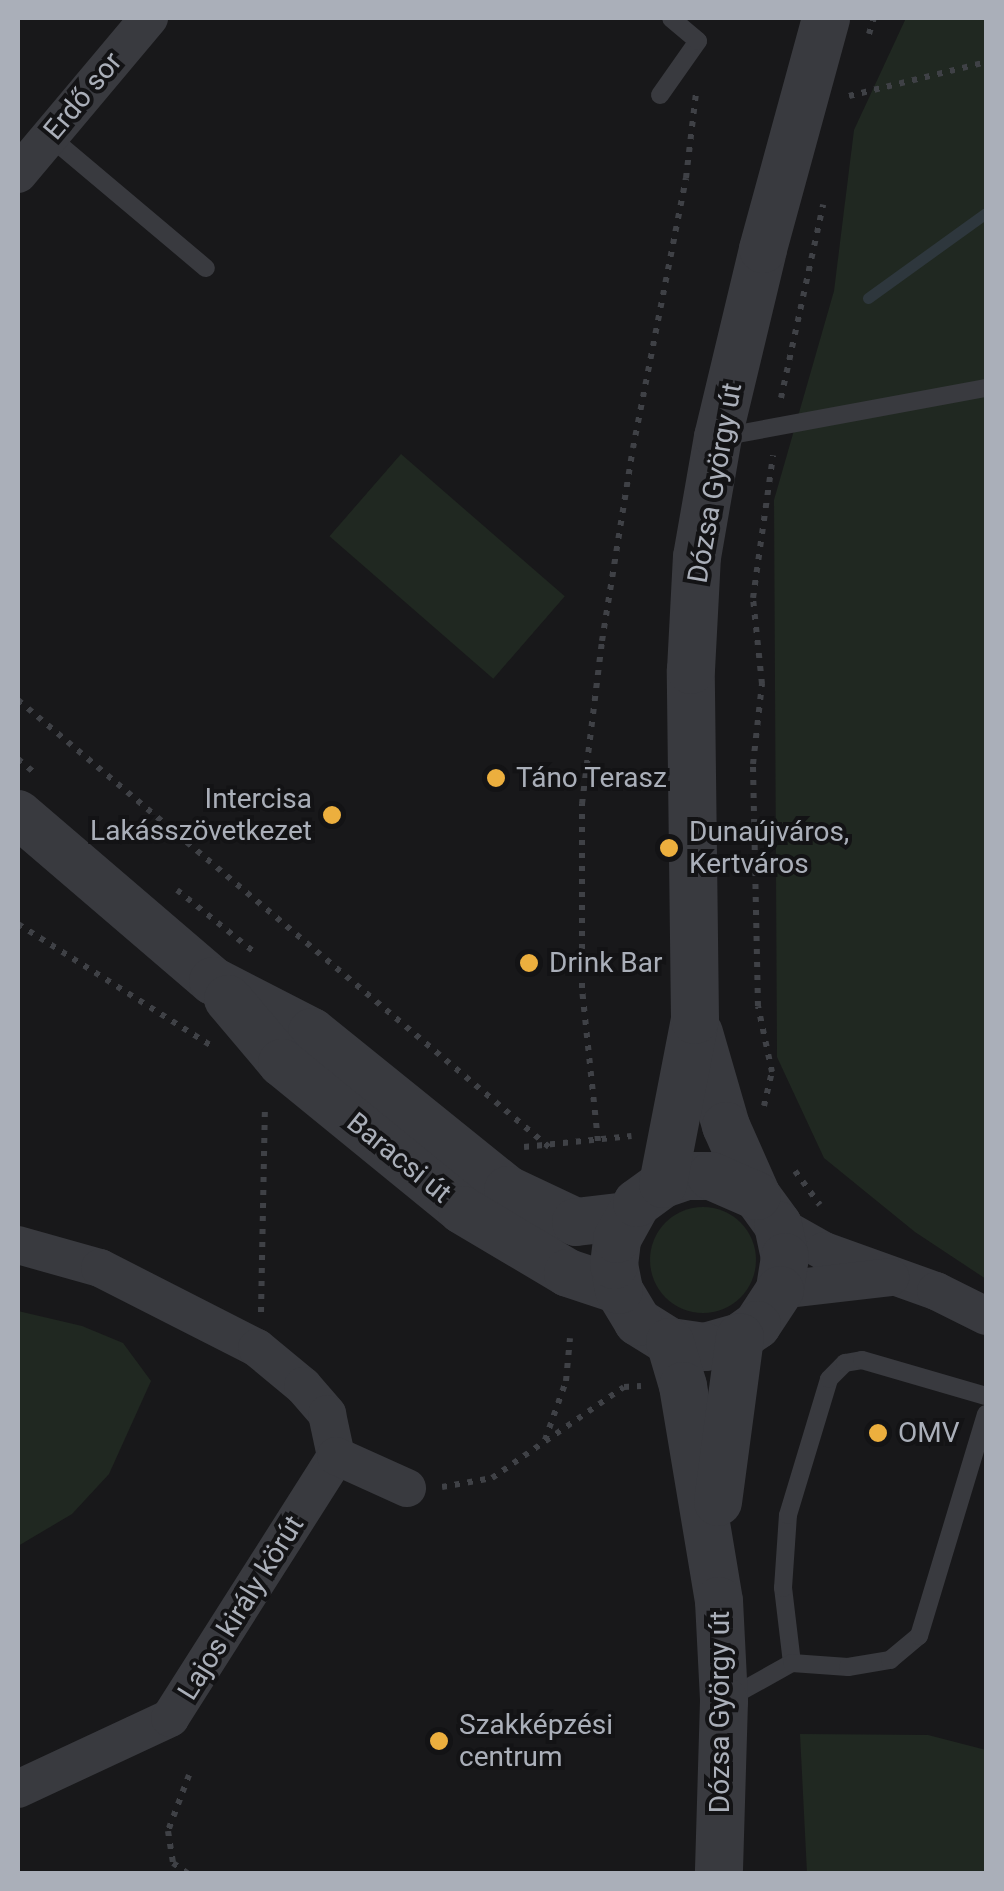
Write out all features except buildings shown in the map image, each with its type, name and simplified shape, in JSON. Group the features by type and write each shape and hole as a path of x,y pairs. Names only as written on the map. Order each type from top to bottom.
{"street":[{"name":"Erdő sor","path":"18,174 149,18"},
{"name":"Dózsa György út","path":"663,1184 695,1020 691,670 698,557 718,438 762,250 826,18"},
{"name":"Baracsi út","path":"18,814 213,980 282,1063 462,1210 568,1273 619,1290"},
{"name":"Baracsi út","path":"213,980 312,1032 508,1190 576,1222 627,1216"},
{"name":"Dózsa György út","path":"695,1020 726,1126 767,1211"},
{"path":"767,1211 786,1257 780,1290 771,1309 740,1337 705,1347 670,1342 638,1322 619,1290 614,1265 617,1239 627,1216 663,1184 686,1176 711,1176 767,1211 824,1251 986,1316"},
{"path":"18,1245 100,1268 257,1348 304,1386 328,1414 336,1456 407,1488"},
{"path":"780,1290 892,1276"},
{"name":"Dózsa György út","path":"712,1551 740,1337"},
{"name":"Dózsa György út","path":"670,1342 683,1386 712,1551 724,1700 719,1874"},
{"name":"Lajos király körút","path":"18,1789 170,1718 336,1456"}],"lane":[{"path":"660,95 698,41 671,18"},
{"path":"49,136 206,268"},
{"path":"718,438 986,388"},
{"path":"792,1663 783,1588 794,1485 829,1379 845,1363 862,1360 986,1396"},
{"path":"724,1700 792,1663 848,1667 890,1660 919,1636 986,1414"}],"path":[{"path":"864,49 874,18"},
{"path":"18,700 550,1148 598,1141 581,970 582,804 602,641 633,448 686,178 695,117 698,41"},
{"path":"848,96 962,72 986,62"},
{"path":"846,107 854,81"},
{"path":"758,1114 772,1085 758,1006 754,764 762,684 753,598 776,426 824,199"},
{"path":"18,924 216,1049"},
{"path":"257,1348 264,1286 266,1099"},
{"path":"545,1442 566,1381 570,1338"},
{"path":"407,1488 417,1490 492,1478 624,1387 650,1386"},
{"path":"188,1775 168,1831 173,1864 189,1874"}],"shaded area":[{"path":"906,18 986,18 986,1279 915,1232 824,1158 777,1057 774,500 834,291 854,130"},
{"path":"401,454 565,596 493,679 329,536"},
{"path":"703,1207 723,1211 741,1222 752,1240 756,1260 752,1280 741,1298 723,1309 703,1313 683,1309 665,1298 654,1280 650,1260 654,1240 665,1222 683,1211"},
{"path":"18,1311 82,1326 123,1343 151,1381 109,1474 72,1514 18,1546"},
{"path":"800,1734 928,1735 986,1750 986,1873 807,1873"}],"waterway":[{"path":"868,298 986,213"}],"place":[{"name":"Táno Terasz","path":"496,778"},
{"name":"Intercisa Lakásszövetkezet","path":"332,815"},
{"name":"Dunaújváros, Kertváros","path":"669,848"},
{"name":"Drink Bar","path":"529,963"},
{"name":"OMV","path":"878,1433"},
{"name":"Szakképzési centrum","path":"439,1741"}]}
